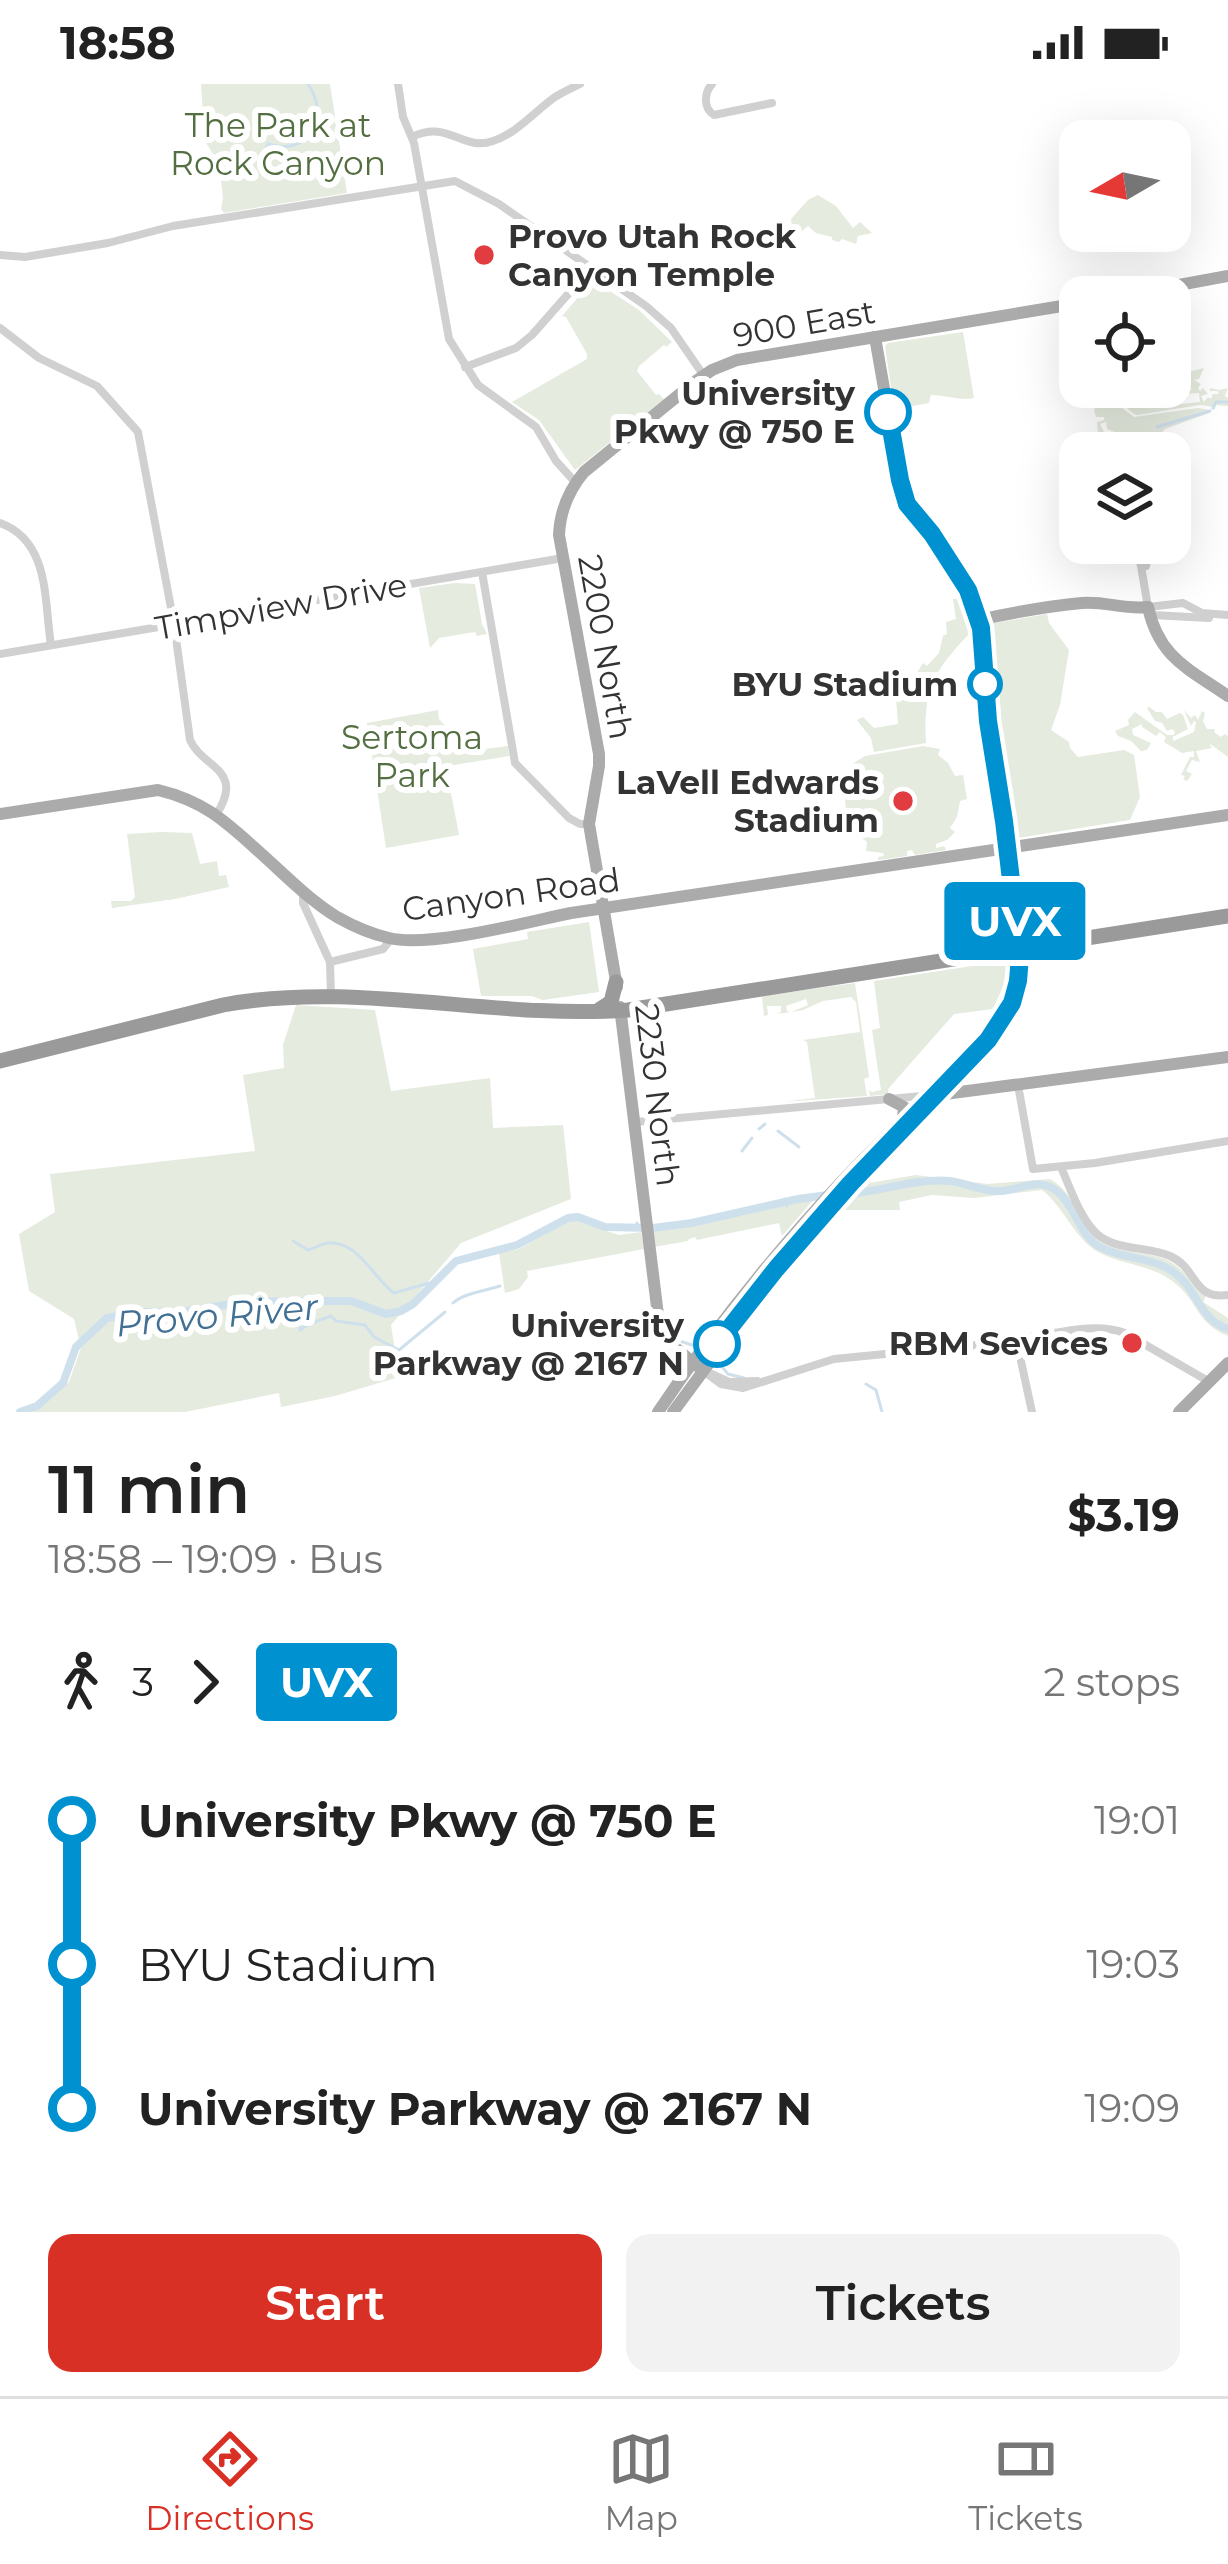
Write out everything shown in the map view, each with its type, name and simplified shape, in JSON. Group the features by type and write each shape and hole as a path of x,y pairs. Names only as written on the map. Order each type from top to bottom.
{"highway":[{"path":"0,1061 223,1005 275,998 621,1010 1228,916"},
{"path":"585,1012 608,1005 616,982"}],"main road":[{"path":"1191,283 1228,276"},
{"name":"900 East","path":"575,482 722,365 751,356 1059,307"},
{"path":"828,1207 840,1183 1000,1014 1010,995 1019,950 988,721 981,628 968,590 904,496 875,338"},
{"name":"2200 North","path":"575,482 559,536 598,754 589,824"},
{"path":"978,620 1091,603 1119,614 1149,611 1165,650 1228,698"},
{"path":"978,620 980,687 1006,848"},
{"name":"Canyon Road","path":"0,814 158,790 196,801 337,916 392,939 432,939 604,908 1228,815"},
{"name":"2230 North","path":"589,824 621,1010 660,1322 671,1344 697,1366"},
{"path":"673,1412 742,1296 998,1033 1015,1008 1024,974 1019,950"},
{"path":"924,1096 1228,1057"},
{"path":"966,1068 965,1080 976,1090"},
{"path":"889,1100 904,1107 903,1118"},
{"path":"1179,1412 1228,1363"},
{"path":"658,1412 697,1366"}],"street":[{"path":"398,84 422,184 445,328 465,367 487,393 536,427 575,482"},
{"path":"412,137 434,129 476,143 496,140 580,84"},
{"path":"712,84 706,104 714,115 772,103"},
{"path":"0,255 26,257 173,226 422,184 461,183 499,204 659,316 680,338 704,376"},
{"path":"465,367 516,348 530,337 591,268"},
{"path":"0,328 39,358 97,386 138,432 191,744 223,776 225,800 216,815"},
{"path":"0,523 23,534 39,561 51,645"},
{"name":"Timpview Drive","path":"0,654 563,558"},
{"path":"1141,564 1149,611"},
{"path":"1145,580 1146,564"},
{"path":"482,572 517,767 569,818 589,824"},
{"path":"1149,611 1180,603 1197,614"},
{"path":"1168,615 1180,603"},
{"path":"1149,611 1228,617"},
{"path":"303,892 302,903 330,962 331,998"},
{"path":"330,962 383,949 392,939"},
{"path":"1018,1084 1032,1167 1061,1167 1228,1141"},
{"path":"635,1122 924,1096"},
{"path":"1061,1167 1099,1235 1124,1246 1169,1255 1188,1269 1206,1294 1228,1295"},
{"path":"697,1366 715,1381 748,1388 834,1359 1016,1343 1103,1327 1125,1333 1209,1382"},
{"path":"1016,1343 1032,1412"}],"green space":[{"name":"The Park at Rock Canyon","path":"201,84 330,84 347,193 224,213 219,164 205,141"},
{"path":"818,195 836,206 853,228 860,222 872,233 858,236 856,244 832,240 808,226 802,231 792,227 791,219"},
{"path":"593,280 639,310 672,342 637,371 664,399 575,470 539,420 512,402 587,359 562,316"},
{"path":"963,332 974,398 931,395 929,403 897,406 885,346"},
{"path":"1204,368 1194,380 1208,394 1201,396 1204,402 1219,394 1210,388 1228,388 1228,406 1216,405 1214,410 1191,406 1200,402 1199,393 1191,394 1191,371"},
{"path":"1122,408 1134,417 1210,410 1162,432 1114,432 1107,429 1106,422 1100,424 1104,432 1098,432 1097,422 1104,417 1096,417 1094,410"},
{"path":"1127,408 1181,408 1137,415"},
{"path":"475,584 487,634 439,638 430,648 419,588"},
{"path":"964,598 968,635 933,683 926,709 926,743 874,752 871,738 857,720 863,717 874,728 898,724 895,685 911,683 923,663 927,666 939,653 947,634 946,622 956,619 953,599"},
{"path":"1047,614 1069,650 1051,730 1069,742 1078,757 1124,750 1134,755 1140,797 1130,820 1018,838 1011,833 1007,808 986,634 994,623"},
{"path":"1149,707 1167,719 1183,715 1188,729 1173,736 1173,741 1194,732 1196,722 1191,726 1184,710 1198,720 1202,711 1207,729 1228,736 1228,757 1209,743 1212,748 1196,751 1200,762 1192,760 1186,771 1192,774 1187,781 1183,779 1181,775 1194,751 1182,753 1164,742 1166,737 1160,732 1156,736 1142,724 1132,729 1133,735 1151,743 1147,750 1141,751 1115,731 1129,725 1135,712 1167,735 1174,735 1172,729 1167,731 1155,721"},
{"name":"Sertoma Park","path":"438,710 451,733 455,753 508,746 509,756 454,765 447,772 459,835 386,848 367,723"},
{"name":"LaVell Edwards Stadium","path":"923,746 940,749 938,755 955,776 963,775 967,799 960,801 950,828 955,832 936,844 946,850 915,855 912,850 907,856 878,860 883,853 866,851 867,842 853,827 846,808 852,764 865,756"},
{"path":"192,833 200,864 217,861 219,876 226,875 229,887 112,908 111,901 135,897 127,834"},
{"path":"589,922 599,992 543,1000 481,996 473,949 528,939 527,932"},
{"path":"1005,961 1005,982 993,1009 954,1014 888,1094 870,1096 869,1090 881,1090 872,1030 880,1028 874,981"},
{"path":"855,983 869,1077 864,1079 867,1096 782,1102 815,1098 803,1040 860,1032 856,1002 851,997 823,1001 791,1012 808,1005 806,999 786,1006 790,1012 777,1014 781,1006 767,1006 764,1016 762,996"},
{"path":"296,1005 375,1010 391,1091 490,1078 493,1128 563,1125 571,1199 461,1243 391,1325 399,1377 281,1407 279,1393 185,1412 33,1412 69,1382 81,1348 74,1319 29,1291 19,1234 55,1212 50,1174 255,1151 243,1075 284,1068 283,1045"},
{"path":"916,1175 988,1184 1050,1179 1066,1193 1097,1237 1181,1269 1206,1296 1203,1302 1228,1318 1228,1336 1210,1325 1167,1277 1090,1246 1042,1190 974,1198 932,1195 899,1202 900,1210 839,1210 869,1183"},
{"path":"814,1199 782,1236 779,1223 654,1247 652,1232"},
{"path":"569,1221 619,1235 641,1232 644,1249 527,1271 519,1289 505,1293 499,1253 519,1249"}],"waterway":[{"path":"263,155 268,144 295,145 312,131 317,109 308,84"},
{"path":"1213,408 1216,402 1228,402"},
{"path":"1157,427 1210,411"},
{"path":"759,1129 765,1124"},
{"path":"778,1131 799,1147"},
{"path":"742,1151 752,1138"},
{"name":"Provo River","path":"849,1194 938,1181 995,1191 1049,1186 1063,1197 1094,1243 1172,1271 1211,1318 1228,1329"},
{"name":"Provo River","path":"20,1412 37,1406 63,1383 76,1347 107,1318 244,1302 300,1301 351,1301 386,1314 413,1304 456,1261 517,1245 568,1218 605,1227 653,1228 828,1195"},
{"name":"Provo River","path":"785,1199 787,1206"},
{"name":"Provo River","path":"637,1223 638,1228"},
{"path":"293,1241 308,1250 328,1243 348,1248 394,1293 433,1282"},
{"path":"453,1303 500,1286"},
{"path":"232,1304 284,1314 300,1330 331,1316 365,1325 374,1337 399,1350 445,1312"},
{"path":"677,1340 695,1346"},
{"path":"718,1362 728,1374 744,1378"},
{"path":"866,1384 876,1390 882,1412"}],"bus line":[{"name":"UVX","path":"717,1344 850,1184 988,1040 1016,993 1020,956 988,721 981,628 968,590 907,504 888,412"}],"place":[{"name":"Provo Utah Rock Canyon Temple","path":"484,255"},
{"name":"University Pkwy @ 750 E","path":"888,412"},
{"name":"BYU Stadium","path":"985,684"},
{"name":"LaVell Edwards Stadium","path":"903,801"},
{"name":"RBM Sevices","path":"1132,1343"},
{"name":"University Parkway @ 2167 N","path":"717,1344"}]}
